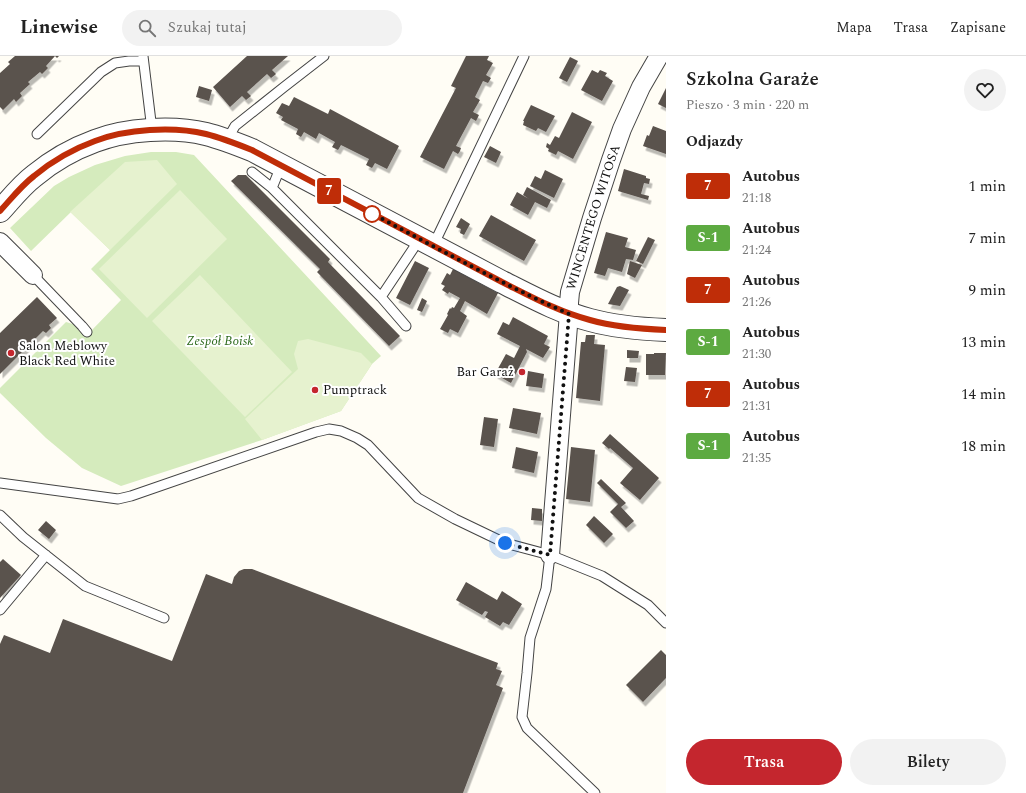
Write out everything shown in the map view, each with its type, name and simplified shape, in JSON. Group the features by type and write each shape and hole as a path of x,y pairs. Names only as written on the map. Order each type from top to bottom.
{"street":[{"name":"WINCENTEGO WITOSA","path":"550,555 570,292 622,129 641,87 659,56"},
{"path":"0,211 33,177 54,161 75,149 96,140 125,133 152,130 188,131 206,134 252,150 537,300 569,314 622,327 666,330"},
{"path":"0,242 33,275"}],"lane":[{"path":"226,140 235,126 324,56"},
{"path":"381,297 413,249 426,242 524,56"},
{"path":"37,134 101,72 115,63 143,59 152,130"},
{"path":"272,188 281,166"},
{"path":"252,172 272,188 381,297 406,326"},
{"path":"33,275 87,332"},
{"path":"0,483 118,499 132,496 316,432 329,429 341,431 368,445 418,498 455,519 505,543 550,555 602,576 648,606 666,623"},
{"path":"0,515 23,537 85,586 164,618"},
{"path":"0,610 46,555"},
{"path":"550,555 546,590 530,638 522,718 527,728 595,793"}],"green space":[{"name":"Zespół Boisk","path":"151,152 176,152 194,155 381,356 372,364 341,411 262,440 121,486 82,468 46,438 0,393 0,388 66,322 92,330 121,300 91,269 110,250 71,212 31,251 10,228 54,186 69,177 95,165 125,156"},
{"path":"157,160 177,184 110,250 70,212 125,162"},
{"path":"180,190 227,239 147,318 99,269"},
{"path":"200,275 292,372 245,417 152,321"},
{"name":"Pumptrack","path":"308,339 361,353 372,364 341,411 262,440 245,419 298,369 294,354 298,341"}],"building":[{"path":"15,56 55,56 46,66 48,68 42,74 40,72 28,82 30,84 20,93 22,96 16,102 14,99 3,110 0,107 0,73 10,64 8,62"},
{"path":"247,56 288,56 272,70 276,74 271,78 267,74 247,92 251,96 246,100 242,96 230,107 213,87"},
{"path":"466,56 489,56 487,60 493,63 486,75 491,78 488,83 483,81 475,97 480,100 473,112 479,115 476,121 471,118 456,146 461,148 460,151 458,154 453,151 444,169 420,157 456,88 451,86"},
{"path":"570,57 578,61 567,82 559,78"},
{"path":"592,70 598,73 600,70 607,73 605,76 613,81 602,101 581,90"},
{"path":"199,86 212,90 209,101 196,97"},
{"path":"666,88 666,108 658,104"},
{"path":"294,97 328,114 330,109 399,146 387,169 375,163 372,168 366,165 369,159 341,145 338,150 332,147 335,142 319,133 316,139 304,132 301,137 296,134 298,129 281,120 283,117 276,113 282,103 289,106"},
{"path":"531,105 555,116 546,132 538,128 536,131 523,125 523,121"},
{"path":"572,112 592,122 573,159 558,151 556,155 548,151 549,149 546,147 547,143 550,145 555,136 559,138"},
{"path":"653,126 666,131 666,154 643,146 647,135 649,136"},
{"path":"490,146 501,152 496,163 484,157"},
{"path":"624,169 646,176 646,178 650,179 649,184 644,183 641,194 649,196 648,200 618,191"},
{"path":"545,170 563,179 554,198 530,186 535,176 541,179"},
{"path":"238,175 246,175 330,259 328,262 400,336 389,346 317,272 320,269 231,181"},
{"path":"527,187 551,200 547,208 535,202 528,215 510,205 517,192 529,199 523,195"},
{"path":"491,215 536,240 524,261 479,236"},
{"path":"461,218 470,224 464,235 460,233 461,229 456,227"},
{"path":"606,232 628,238 625,247 636,250 633,260 626,259 622,272 608,268 605,276 594,273"},
{"path":"648,237 655,240 643,264 636,261"},
{"path":"415,261 429,268 410,305 396,298"},
{"path":"630,261 642,265 635,278 627,274"},
{"path":"453,269 498,293 487,314 465,301 460,311 467,316 458,333 450,329 448,333 440,329 448,315 447,314 450,308 454,308 460,298 449,292 448,294 442,290 445,286 441,284 447,273 450,275"},
{"path":"620,286 629,290 620,306 608,304 617,287"},
{"name":"Salon Meblowy Black Red White","path":"37,297 57,318 49,325 51,328 46,333 43,331 0,374 0,333"},
{"path":"422,298 427,301 422,312 417,310"},
{"path":"513,317 548,336 544,344 550,347 543,358 526,349 527,352 511,383 495,374 506,354 514,358 520,346 497,334 503,322 509,325"},
{"path":"586,335 595,335 594,344 605,345 600,401 576,398 581,342 585,342"},
{"path":"627,350 639,351 638,358 627,358"},
{"path":"666,353 665,375 646,375 646,354"},
{"path":"626,367 637,368 635,382 624,381"},
{"path":"528,371 544,374 542,388 526,386"},
{"path":"513,408 541,413 537,434 509,428"},
{"path":"484,417 498,419 494,447 480,445"},
{"path":"610,434 659,478 640,500 620,483 633,468 602,443"},
{"path":"516,447 538,452 534,473 512,468"},
{"path":"571,447 595,450 590,502 566,499"},
{"path":"601,479 626,503 621,507 634,521 626,528 610,512 618,504 597,483"},
{"path":"532,508 542,509 542,521 531,520"},
{"path":"594,516 613,534 604,543 586,525"},
{"path":"46,521 56,530 49,539 38,530"},
{"path":"3,559 21,575 0,598 0,562"},
{"path":"244,569 252,569 498,663 496,669 502,671 496,685 503,688 463,793 0,793 0,644 4,635 50,653 63,619 172,661 206,574 232,584 234,577 239,571"},
{"path":"466,582 497,600 502,591 522,604 509,625 503,622 500,626 485,617 488,612 485,611 482,615 456,600"},
{"path":"661,650 666,655 666,678 643,702 626,685"}],"bus line":[{"name":"7","path":"0,211 33,177 54,161 75,149 96,140 125,133 152,130 188,131 206,134 252,150 502,282 569,314 622,327 666,330"}],"place":[{"name":"Salon Meblowy Black Red White","path":"11,353"},
{"name":"Bar Garaż","path":"522,372"},
{"name":"Pumptrack","path":"315,390"}],"route":[{"path":"372,214 371,213 537,300 569,314 550,555 505,543"}]}
